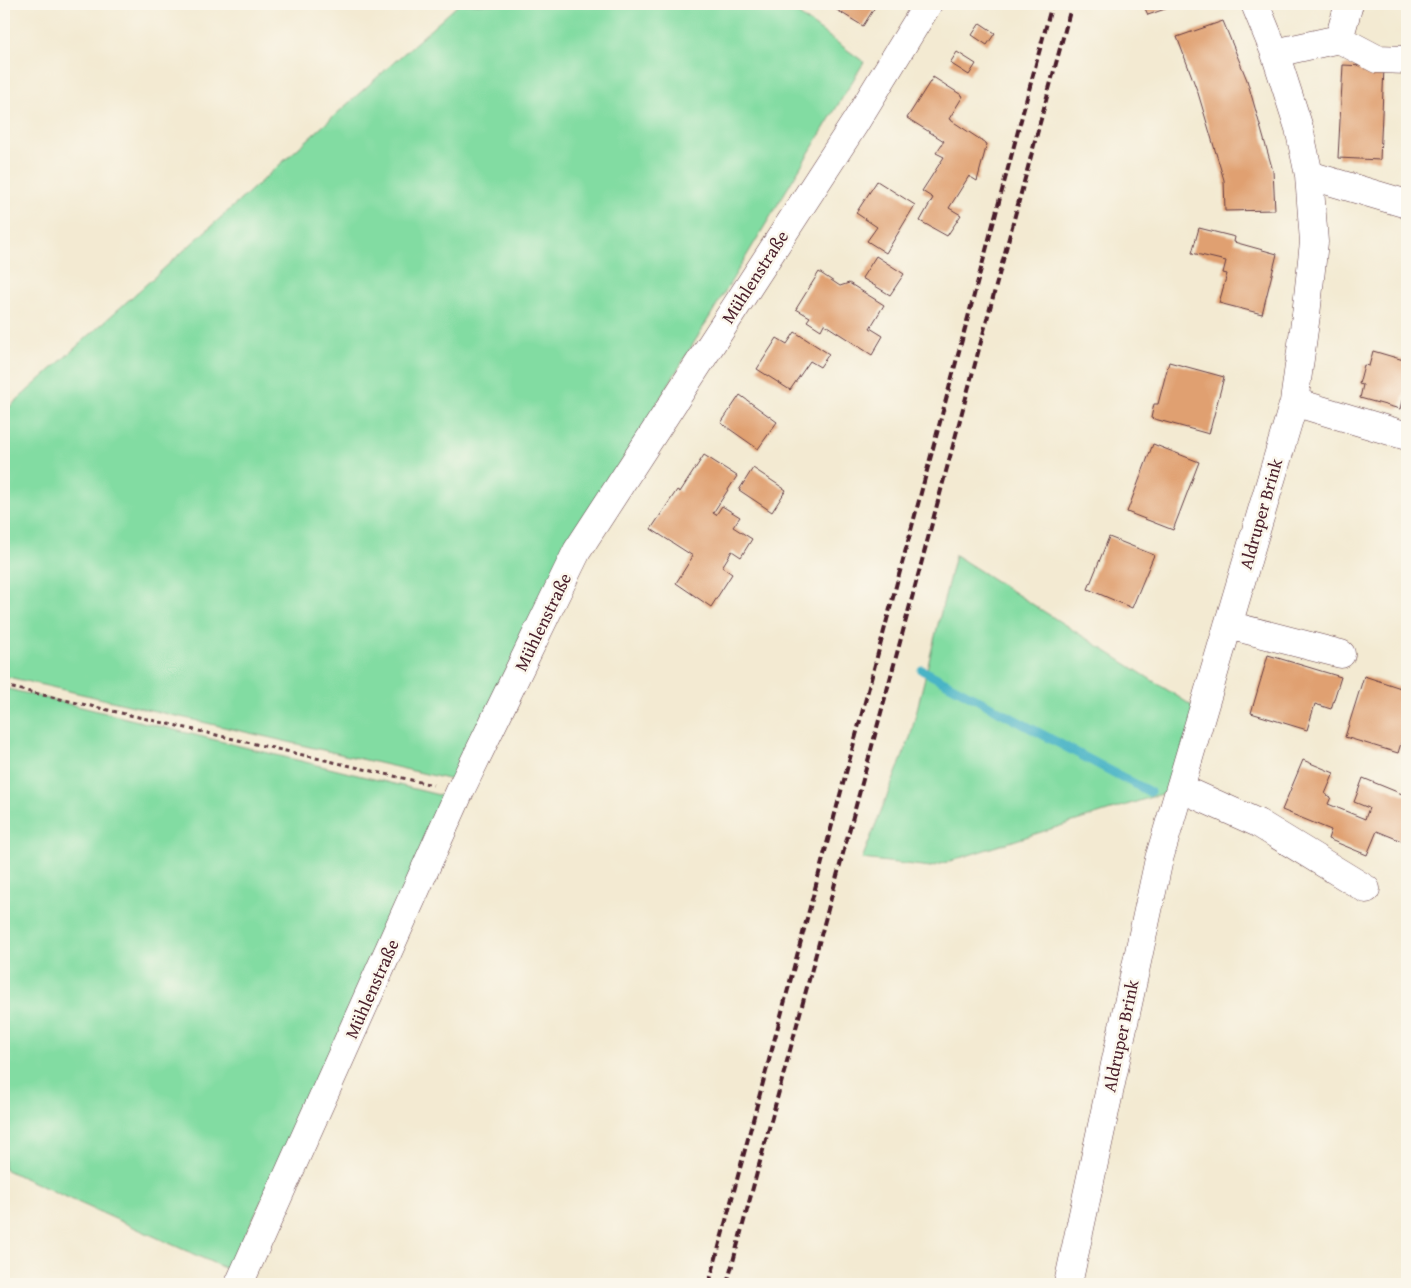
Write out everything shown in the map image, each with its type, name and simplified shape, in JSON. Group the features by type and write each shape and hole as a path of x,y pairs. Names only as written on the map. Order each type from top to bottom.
{"street":[{"name":"Mühlenstraße","path":"239,1284 460,791 577,551 855,123 928,4"},
{"name":"Aldruper Brink","path":"1068,1284 1160,859 1294,402 1314,242 1309,174 1300,128 1275,53 1255,4"},
{"path":"1339,39 1349,4"},
{"path":"1275,53 1339,39 1377,59 1407,60"},
{"path":"1309,174 1407,204"},
{"path":"1294,402 1407,436"},
{"path":"1228,625 1341,654"},
{"path":"1180,788 1258,824 1366,889"}],"path":[{"path":"4,686 460,791"}],"green space":[{"path":"459,4 784,4 864,62 569,549 452,780 4,676 4,418 6,410"},
{"path":"955,555 1202,712 1180,788 931,867 862,859 910,738"},
{"path":"4,688 451,798 229,1270 4,1169"}],"building":[{"path":"827,4 875,4 873,6 875,7 863,26"},
{"path":"1143,4 1179,4 1148,15"},
{"path":"1223,21 1247,80 1273,171 1275,210 1225,211 1224,180 1198,93 1177,37"},
{"path":"980,23 995,33 987,45 972,35"},
{"path":"957,52 976,64 969,75 950,63"},
{"path":"1343,65 1384,67 1380,160 1338,158"},
{"path":"933,77 963,96 949,119 987,144 977,181 969,176 949,208 961,215 947,236 920,221 933,198 922,191 944,157 936,153 944,141 907,118"},
{"path":"877,181 915,205 886,253 867,241 877,227 856,213"},
{"path":"1199,228 1235,237 1234,242 1277,254 1262,314 1219,303 1227,274 1223,273 1226,261 1192,253"},
{"path":"876,256 904,274 890,295 862,278"},
{"path":"819,272 840,286 849,283 884,305 870,328 883,336 872,355 824,324 821,330 807,321 810,317 796,309"},
{"path":"795,332 829,354 820,367 810,361 790,390 757,369 777,338 787,344"},
{"path":"1373,351 1407,361 1407,382 1400,409 1360,398 1363,385 1359,384 1364,365 1369,366"},
{"path":"1169,362 1224,377 1209,434 1151,418 1154,404 1158,404"},
{"path":"740,395 777,422 758,449 721,423"},
{"path":"1153,444 1199,462 1173,530 1127,512"},
{"path":"704,455 737,476 713,513 716,515 722,506 740,517 733,527 752,539 741,557 732,551 722,567 732,574 711,607 676,583 693,556 651,529 677,490 680,492"},
{"path":"753,468 786,490 772,512 739,490"},
{"path":"1109,537 1154,555 1132,608 1088,589"},
{"path":"1268,655 1341,677 1331,709 1315,704 1307,730 1251,713"},
{"path":"1364,676 1407,690 1407,724 1398,753 1345,737"},
{"path":"1303,760 1334,773 1325,794 1331,797 1328,804 1365,819 1369,808 1354,802 1363,778 1407,796 1407,834 1404,842 1377,831 1367,855 1328,839 1331,830 1282,810"}],"waterway":[{"path":"922,670 1150,792"}],"railway":[{"path":"709,1284 1052,4"},
{"path":"727,1284 1072,4"}]}
